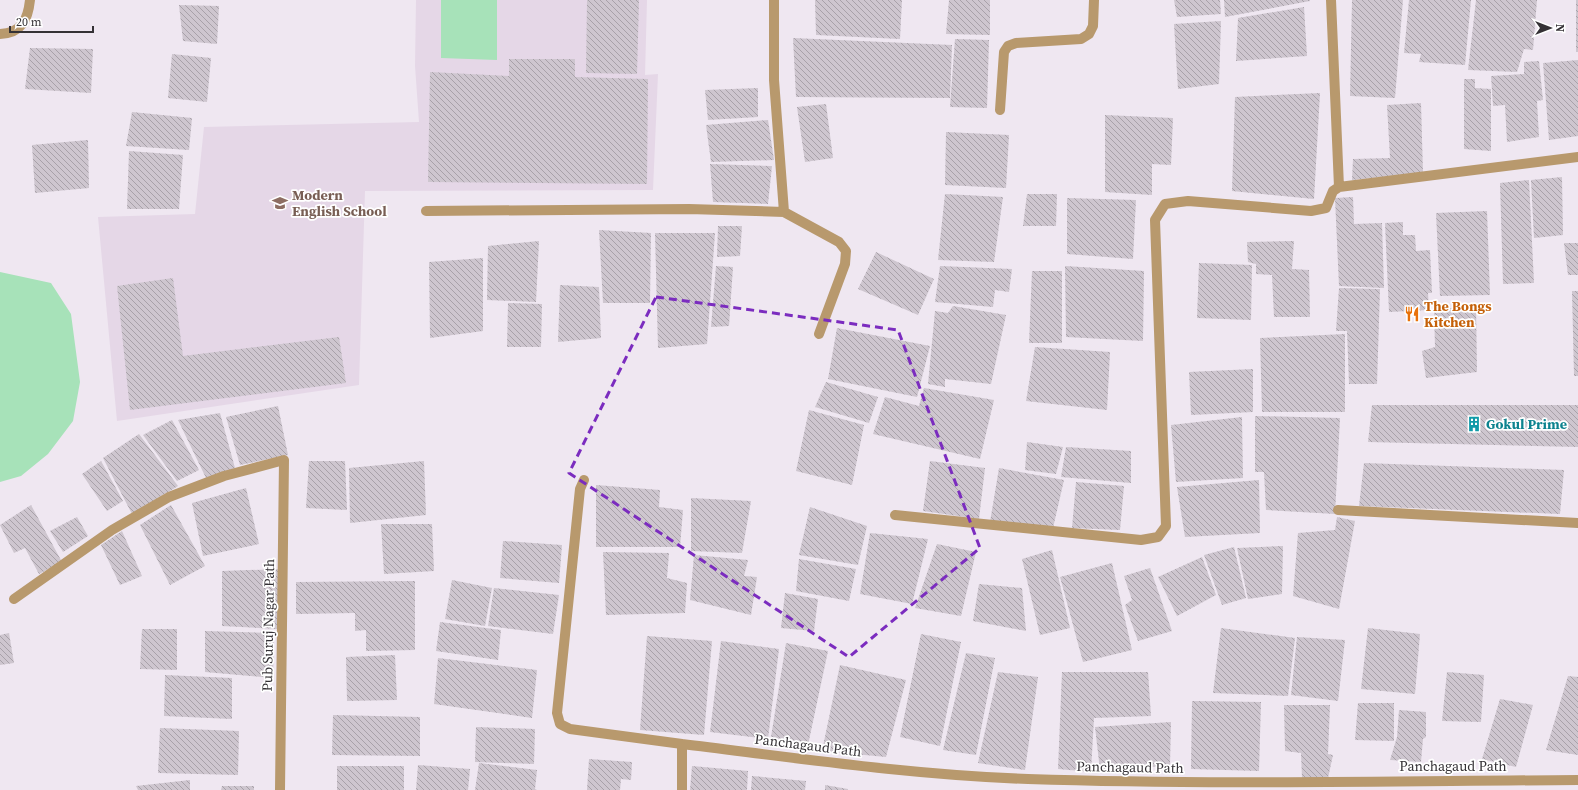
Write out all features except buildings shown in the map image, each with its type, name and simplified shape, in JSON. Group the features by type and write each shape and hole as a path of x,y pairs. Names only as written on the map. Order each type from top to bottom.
{"street":[{"path":"0,34 20,27 28,16 30,0"},
{"path":"774,0 774,80 784,212"},
{"path":"1000,110 1004,52 1008,46 1016,43 1081,39 1089,34 1093,26 1094,0"},
{"path":"1331,0 1339,187"},
{"path":"895,515 1141,540 1158,537 1166,526 1155,220 1165,204 1188,201 1311,211 1326,208 1333,191 1339,187 1578,157"},
{"path":"426,211 689,209 784,212 839,242 846,251 845,264 819,334"},
{"name":"Pub Suruj Nagar Path","path":"14,599 112,530 169,497 224,476 284,460 280,790"},
{"name":"Panchagaud Path","path":"584,480 580,489 557,705 557,713 560,724 570,729 892,770 1026,779 1194,782 1578,780"},
{"path":"1338,510 1578,523"},
{"path":"682,744 682,790"}],"highlighted area":[{"path":"656,297 898,330 980,548 849,657 569,473"}],"shaded area":[{"name":"Modern English School","path":"416,0 647,0 645,75 658,74 653,190 365,191 359,385 117,421 98,217 195,214 204,127 419,122 415,66"}],"green space":[{"path":"441,0 497,0 497,60 441,58"},
{"path":"0,272 51,283 71,314 80,382 73,421 48,454 21,476 0,482"}],"place":[{"name":"Modern English School","path":"280,203"},
{"name":"The Bongs Kitchen","path":"1412,314"},
{"name":"Gokul Prime","path":"1474,424"}]}
